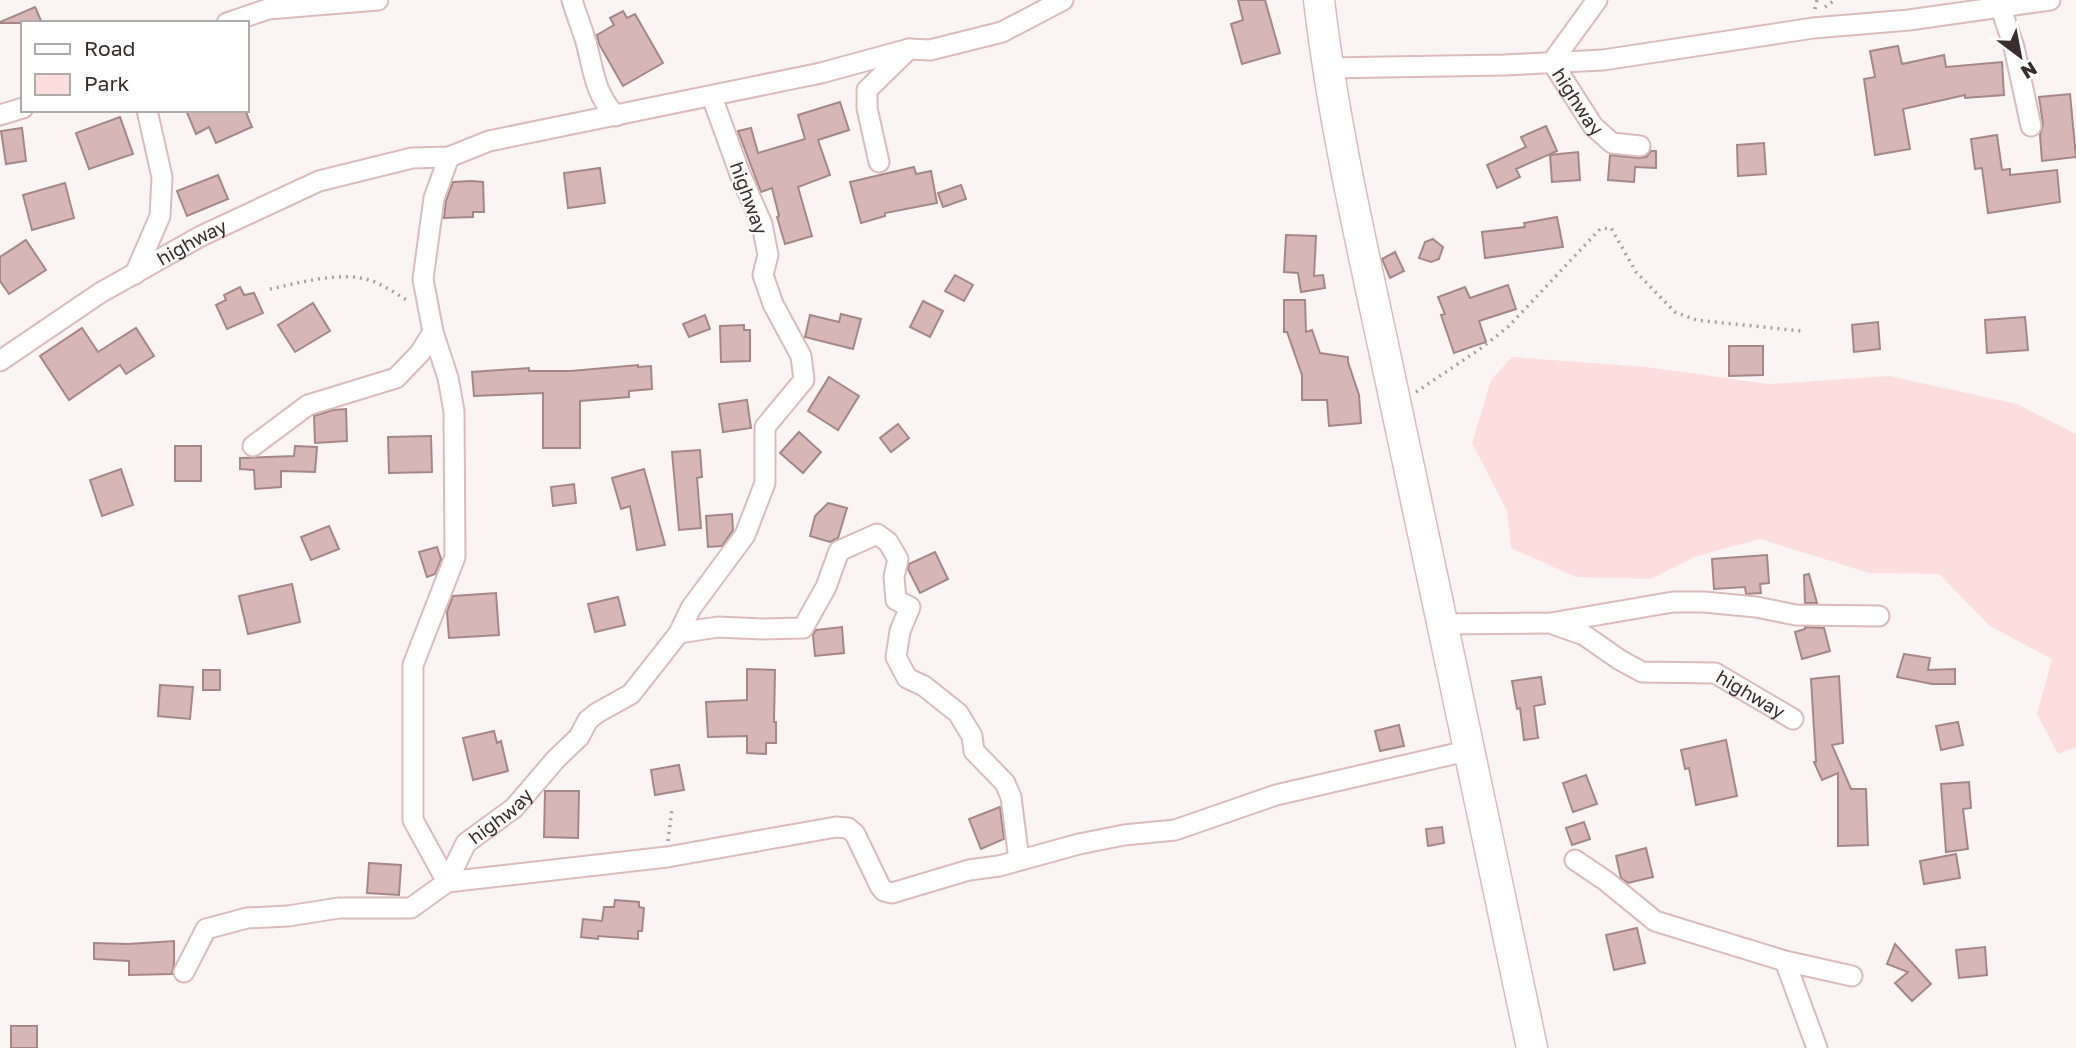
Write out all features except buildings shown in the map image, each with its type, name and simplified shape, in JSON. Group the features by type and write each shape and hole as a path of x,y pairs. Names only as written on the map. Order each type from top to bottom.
{"main road":[{"path":"1319,0 1327,68 1362,249 1441,624 1471,750 1532,1048"}],"street":[{"path":"233,21 268,9 378,0"},
{"path":"572,0 595,83 604,103 616,116"},
{"name":"highway","path":"0,361 100,293 201,236 319,181 412,158 449,157 489,141 712,97 821,73 909,49 930,50 1002,32 1063,0"},
{"name":"highway","path":"1597,0 1552,62 1593,126 1612,143 1640,146"},
{"path":"1327,68 1504,65 1604,60 1813,28 1909,20 2050,0"},
{"path":"2000,6 2014,47 2031,126"},
{"path":"879,162 867,108 867,90 909,49"},
{"name":"highway","path":"184,972 206,929 247,918 288,916 339,908 411,908 447,882 466,842 513,808 579,737 588,720 631,694 679,633 691,608 745,535 765,483 765,427 804,380 801,356 773,304 763,275 768,255 762,224 740,174 712,97"},
{"path":"0,115 21,109"},
{"name":"highway","path":"135,274 160,216 162,177 147,112"},
{"path":"449,157 434,198 423,279 454,411 456,556 413,665 413,820 447,882 667,857 836,827 848,828 855,834 880,886 884,891 892,892 969,870 999,866 1124,835 1175,830 1276,795 1471,750"},
{"path":"253,446 308,405 396,378 420,354 432,324"},
{"path":"679,633 718,627 803,628 826,587 839,551 877,534 888,541 898,559 894,577 896,600 910,607 900,631 896,657 907,678 924,686 958,713 972,736 974,751 1005,783 1010,797 1019,860"},
{"name":"highway","path":"1441,624 1551,623 1673,602 1704,601 1796,615 1879,616"},
{"name":"highway","path":"1551,623 1584,635 1642,672 1715,673 1793,719"},
{"path":"1575,860 1606,881 1654,921 1785,961 1852,976"},
{"path":"1785,961 1817,1048"}],"path":[{"path":"1396,405 1480,349 1508,326 1600,229 1611,228 1636,272 1675,312 1696,320 1801,331"},
{"path":"270,289 314,279 369,280 401,296 432,324"},
{"path":"667,857 672,809"}],"green space":[{"path":"1512,357 1646,367 1769,384 1889,376 2017,404 2076,434 2076,747 2058,754 2037,714 2052,659 1990,626 1939,574 1869,573 1760,539 1697,556 1650,579 1576,577 1511,548 1507,511 1472,443 1491,380"}]}
